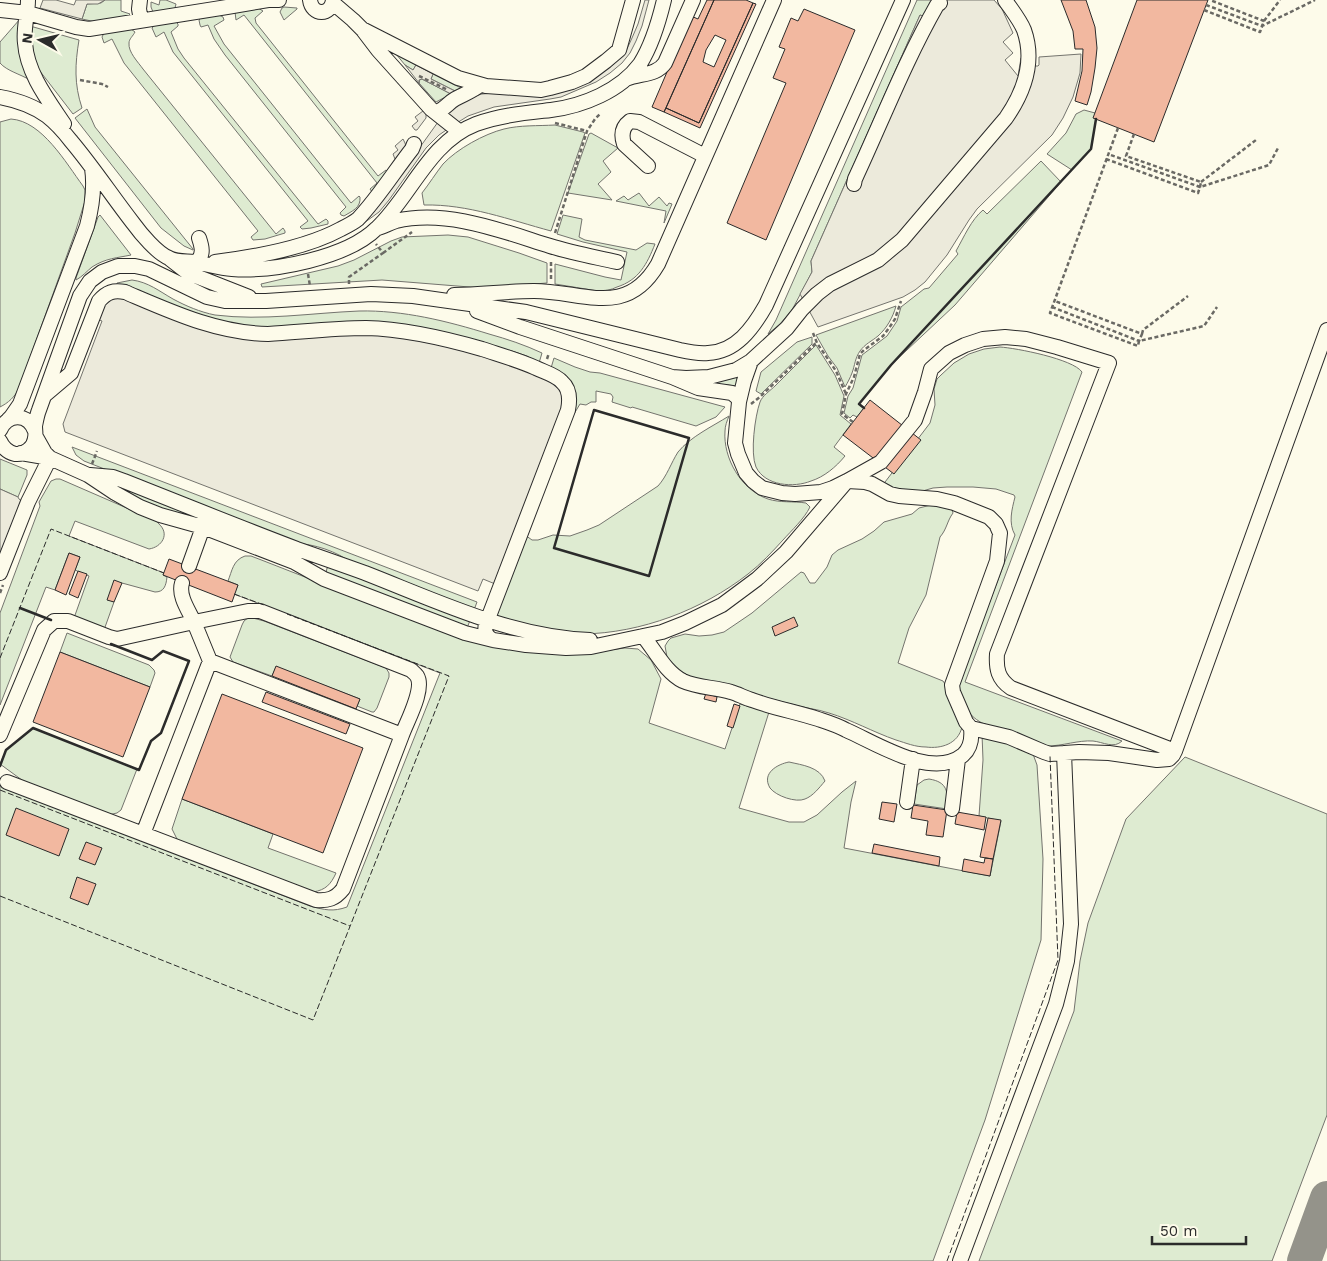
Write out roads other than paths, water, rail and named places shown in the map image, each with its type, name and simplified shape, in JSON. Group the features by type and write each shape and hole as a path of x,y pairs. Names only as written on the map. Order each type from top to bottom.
{"street":[{"path":"140,0 141,20"},
{"path":"0,10 28,6 76,27 89,29 268,0 279,0"},
{"path":"303,0 310,0 312,7 318,12 329,10 333,2 354,20 431,109 460,132"},
{"path":"619,50 633,0"},
{"path":"362,29 451,74 480,85 541,90 572,82 586,76 619,50 635,23 642,0"},
{"path":"625,80 644,58 659,21 664,0"},
{"path":"170,259 199,263 216,268 251,270 283,266 328,255 349,247 363,240 373,231 401,200 431,158 460,132 492,118 552,110 589,101 636,75 657,72 666,63 693,0"},
{"path":"1,444 14,454 26,452 31,448 34,442 38,410 80,296 95,276 108,269 124,265 149,269 207,297 225,300 260,301 371,294 413,296 477,295 536,291 602,299 614,298 637,288 645,282 658,264 774,0"},
{"path":"413,296 526,312 697,353 722,351 732,346 753,327 766,305 902,0"},
{"path":"1005,0 1024,29"},
{"path":"672,377 709,377 736,370 752,361 782,333 802,309 823,289 878,260 902,240 986,143 1015,105 1022,90 1027,74 1027,46 1024,29 1012,0"},
{"path":"854,184 855,178 924,27 940,3"},
{"path":"28,6 24,31 25,44 32,72 83,154 144,238 188,273 260,301"},
{"path":"436,112 480,85"},
{"path":"0,98 22,103 47,116 83,154"},
{"path":"648,166 624,144 622,133 626,124 630,121 639,122 705,156"},
{"path":"199,263 260,255 318,239 339,230 357,219 385,187 414,144"},
{"path":"3,425 20,404 87,226 94,188 92,167"},
{"path":"373,231 407,219 433,218 470,222 495,228 552,247 617,262"},
{"path":"199,238 202,250 199,263"},
{"path":"43,399 47,393 70,373 99,301 106,294 119,291 180,315 221,328 252,334 367,328 398,330 428,335 516,359 558,378 566,386 570,398 568,410 487,620 486,634 488,638 493,640"},
{"path":"450,302 672,377 698,388 732,393 744,403"},
{"path":"970,728 1009,737 1050,754 1109,753 1157,760 1168,759 1173,755 1327,330"},
{"path":"752,361 744,381 744,403 735,443 741,462 746,473 762,488 795,494 821,492 833,488 882,462 915,420 931,368 949,353 964,345 983,339 1005,337 1026,339 1109,363 997,654 996,664 998,674 1004,683 1011,688 1175,751"},
{"path":"3,425 13,418 24,418 33,426 45,453 50,458"},
{"path":"21,453 50,458 88,474 115,493 140,507 160,515 296,555 333,561 517,630 566,638 620,641"},
{"path":"2,578 28,502 50,458"},
{"path":"88,474 113,477 204,512 296,555 324,579 465,633 526,645 566,648 590,647 662,632 722,605 757,579 786,552 847,481"},
{"path":"643,636 671,673 682,680 698,686 730,692 751,700 819,719 847,730 886,750 913,759 929,763 946,763 958,759 967,752 972,736 952,686 997,561 1000,533 996,524 989,517 954,503 937,499 899,496 890,494 872,484 847,481"},
{"path":"189,566 203,527 204,512"},
{"path":"143,834 210,662 181,594 182,583"},
{"path":"0,735 44,630 54,621 68,621 117,639 248,611 260,611 411,670 417,676 419,683 419,692 343,889 338,895 326,901 316,900 7,782"},
{"path":"210,662 402,735"},
{"path":"960,1261 1056,1004 1068,961 1070,924 1064,753"},
{"path":"907,802 913,759"},
{"path":"952,809 958,759"}]}
